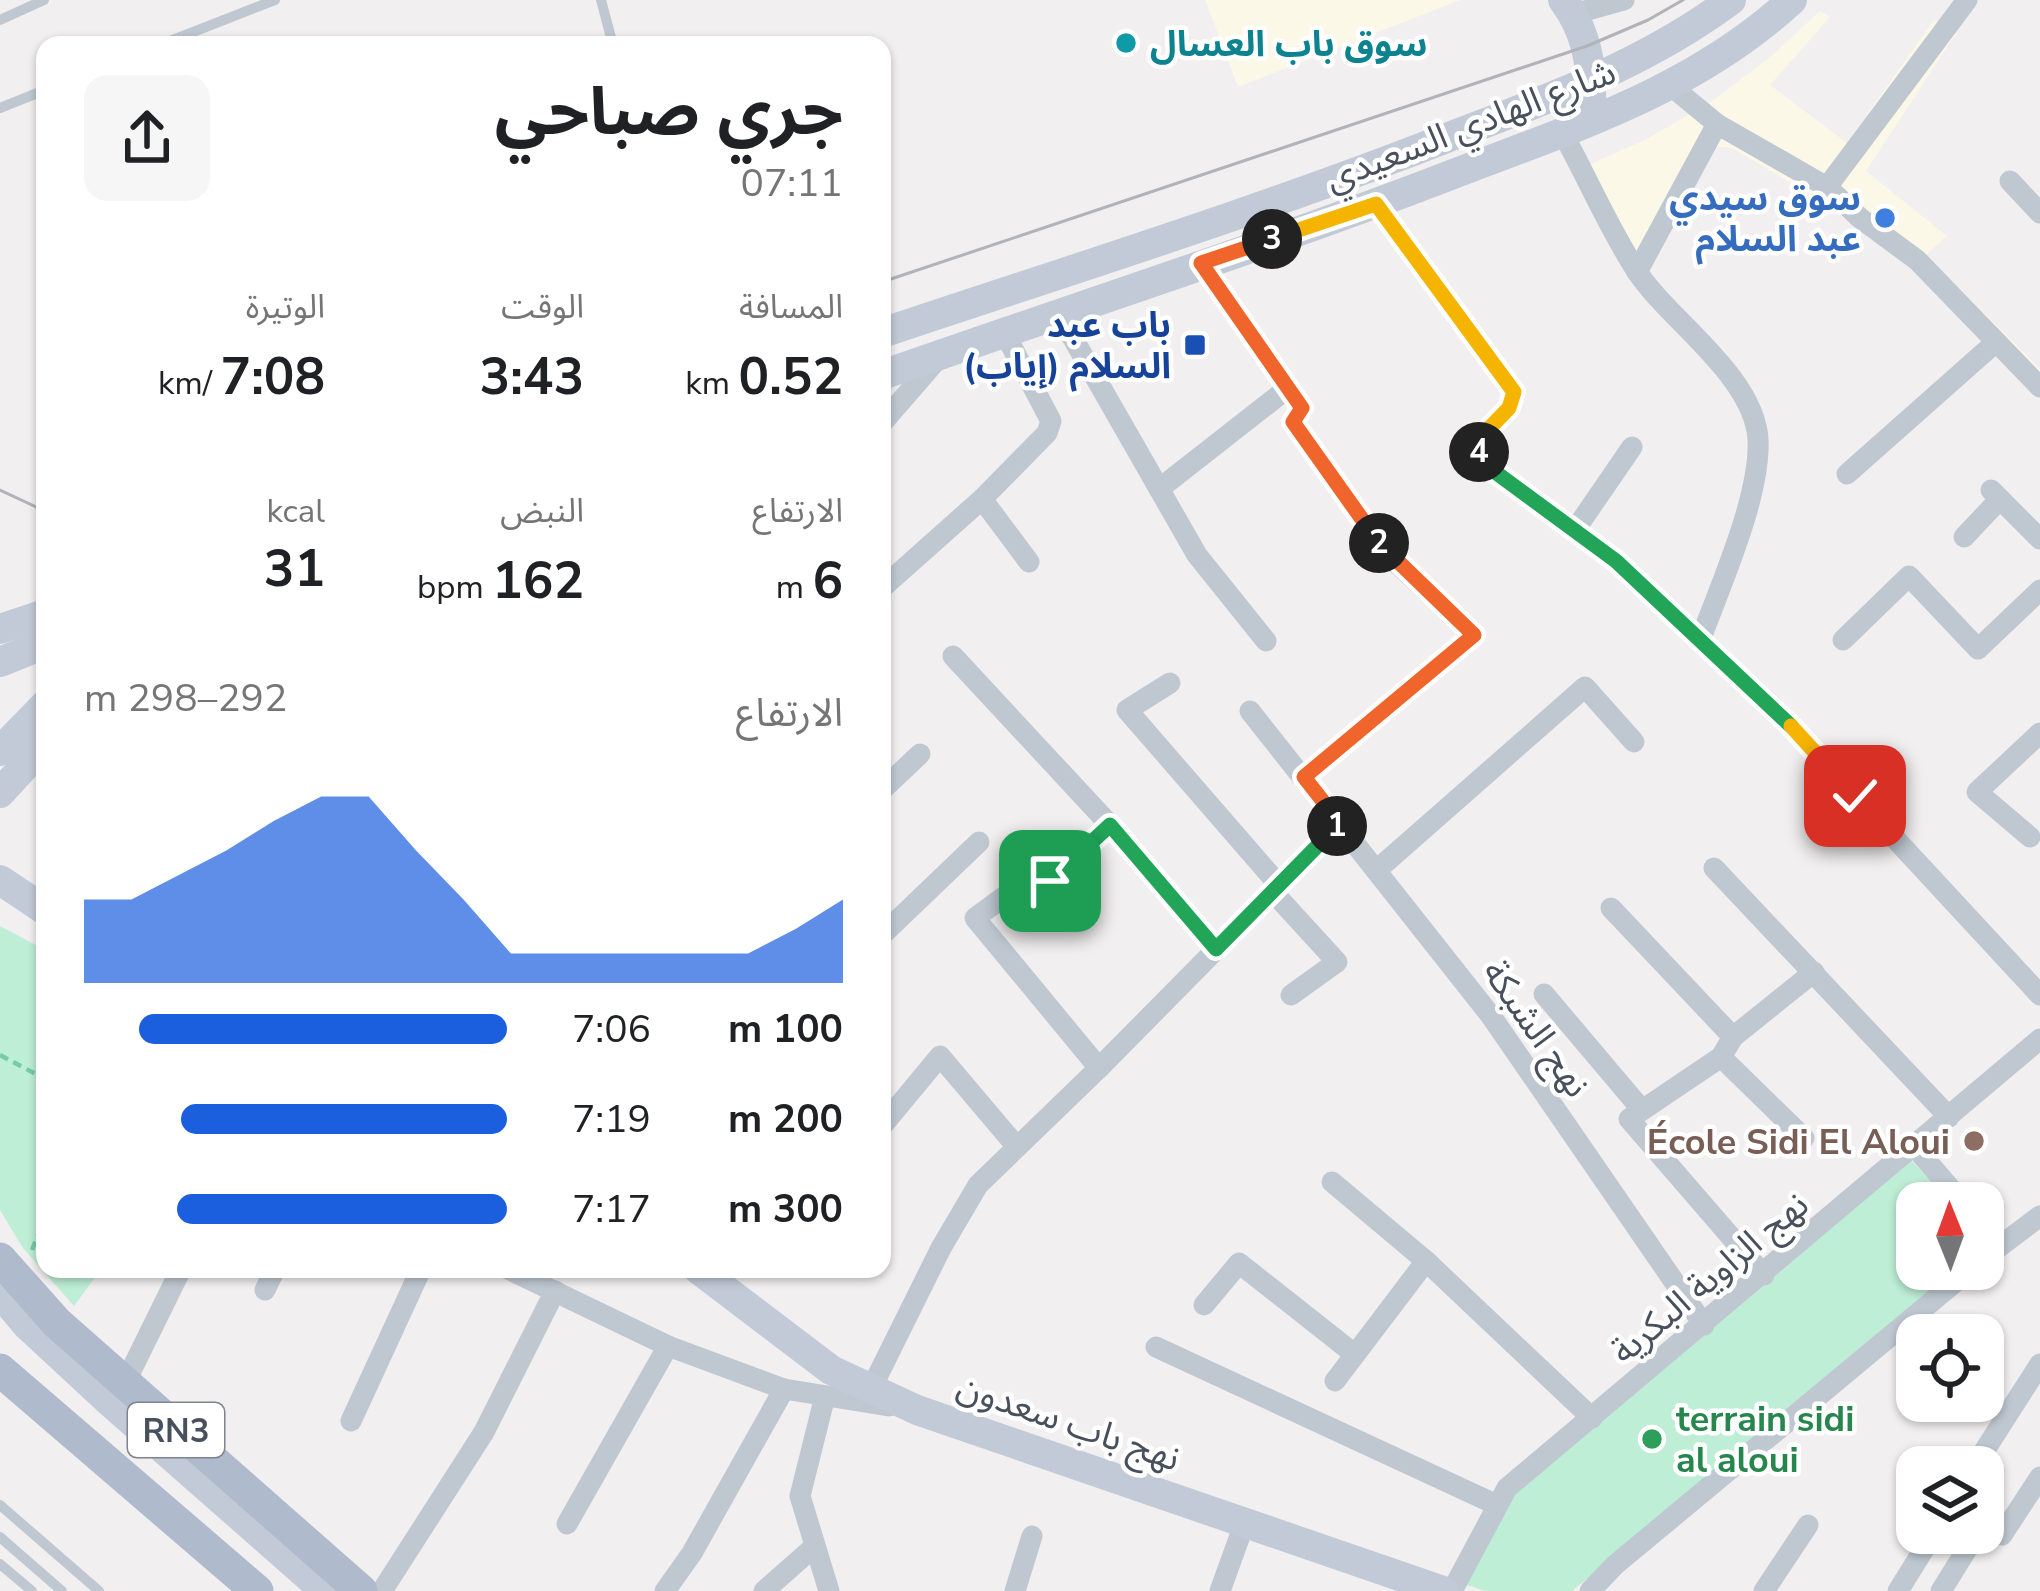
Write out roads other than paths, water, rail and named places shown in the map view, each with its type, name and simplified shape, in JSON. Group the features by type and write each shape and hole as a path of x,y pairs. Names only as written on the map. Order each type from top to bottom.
{"main road":[{"name":"شارع الهادي السعيدي","path":"891,330 1353,175 1592,81 1666,44 1731,0"},
{"name":"شارع الهادي السعيدي","path":"891,372 1376,204 1574,128 1671,86 1751,37 1792,0"},
{"path":"1569,7 1587,46 1592,81 1574,128"},
{"path":"0,629 36,617"},
{"path":"0,662 36,648"},
{"path":"0,725 36,692"},
{"path":"0,751 36,714"},
{"path":"0,793 36,754"},
{"path":"0,880 36,904"},
{"name":"RN3","path":"0,1259 36,1304 361,1591"},
{"name":"نهج باب سعدون","path":"710,1278 831,1370 917,1410 1448,1591"},
{"path":"0,1293 27,1325 110,1402 325,1591"},
{"path":"0,1322 100,1422 294,1591"},
{"name":"RN3","path":"0,1370 256,1591"}],"street":[{"path":"1569,7 1624,0"},
{"path":"1827,188 1967,0"},
{"path":"1671,86 1718,124 1827,188 1917,260 2037,379"},
{"path":"1637,272 1718,124"},
{"path":"1574,128 1637,272 1698,337 1748,405 1757,436 1757,457 1740,529 1700,641"},
{"path":"2010,181 2040,213"},
{"path":"1376,204 1514,392 1509,408 1478,440 1487,466 1616,561 1774,708 2040,994"},
{"path":"1201,263 1302,408 1293,422 1388,555 1474,635 1304,777"},
{"path":"1059,314 1197,555 1266,641"},
{"path":"891,580 1047,433 1051,421 1004,332"},
{"path":"1847,474 1996,341"},
{"path":"891,413 942,354"},
{"path":"1159,489 1288,388"},
{"path":"1575,530 1632,447"},
{"path":"1964,537 1995,494 2040,539"},
{"path":"982,499 1029,562"},
{"path":"1843,640 1909,576 1978,649 2040,590"},
{"path":"952,656 1110,825 1216,949"},
{"path":"1170,683 1127,710 1337,962 1291,995"},
{"path":"1378,869 1585,687 1634,742"},
{"name":"نهج الشبكة","path":"1250,711 1491,1016 1704,1325"},
{"path":"2030,837 1977,791 2040,733"},
{"path":"891,781 920,754"},
{"path":"871,1389 940,1248 978,1184 1099,1069 1340,823"},
{"path":"1099,1069 975,918 1035,874 1050,881 1110,825"},
{"path":"891,926 979,842"},
{"path":"1714,868 1949,1117"},
{"path":"1610,908 1804,1138"},
{"path":"1764,1275 1629,1119 1727,1047 1814,972"},
{"path":"1544,994 1642,1110"},
{"name":"نهج الزاوية البكرية","path":"1448,1591 1508,1488 2040,1040"},
{"path":"891,1115 940,1056 1017,1147"},
{"path":"1914,1146 1945,1182"},
{"path":"1332,1182 1426,1262 1592,1418"},
{"path":"2004,1242 2040,1216"},
{"path":"1335,1381 1426,1262"},
{"path":"1204,1305 1239,1263 1353,1353"},
{"path":"124,1384 177,1278"},
{"path":"351,1421 418,1278"},
{"path":"527,1278 668,1346 784,1389 917,1410"},
{"path":"1590,1591 1632,1550 1946,1290"},
{"path":"382,1591 484,1432 555,1291"},
{"path":"568,1524 668,1346"},
{"path":"1156,1347 1497,1505"},
{"path":"1987,1446 2040,1364"},
{"path":"664,1591 692,1552 784,1389"},
{"path":"825,1396 800,1496 829,1591"},
{"path":"2004,1532 2040,1477"},
{"path":"1220,1591 1245,1522"},
{"path":"1764,1591 1808,1525"},
{"path":"1015,1591 1032,1536"},
{"path":"764,1591 815,1546"},
{"path":"1898,1591 1921,1554"},
{"path":"1941,1591 1964,1554"}],"lane":[{"path":"0,20 44,0"},
{"path":"192,36 275,0"},
{"path":"601,0 611,36"},
{"path":"0,107 36,93"},
{"path":"0,1504 100,1591"},
{"path":"0,1537 62,1591"},
{"path":"0,1564 32,1591"}],"tram line":[{"path":"891,279 1587,46 1683,0"},
{"path":"0,490 36,507"}],"place":[{"name":"سوق باب العسال","path":"1126,43"},
{"name":"سوق سيدي عبد السلام","path":"1885,218"},
{"name":"باب عبد السلام (إياب)","path":"1195,345"},
{"name":"École Sidi El Aloui","path":"1974,1141"},
{"name":"terrain sidi al aloui","path":"1652,1439"}]}
